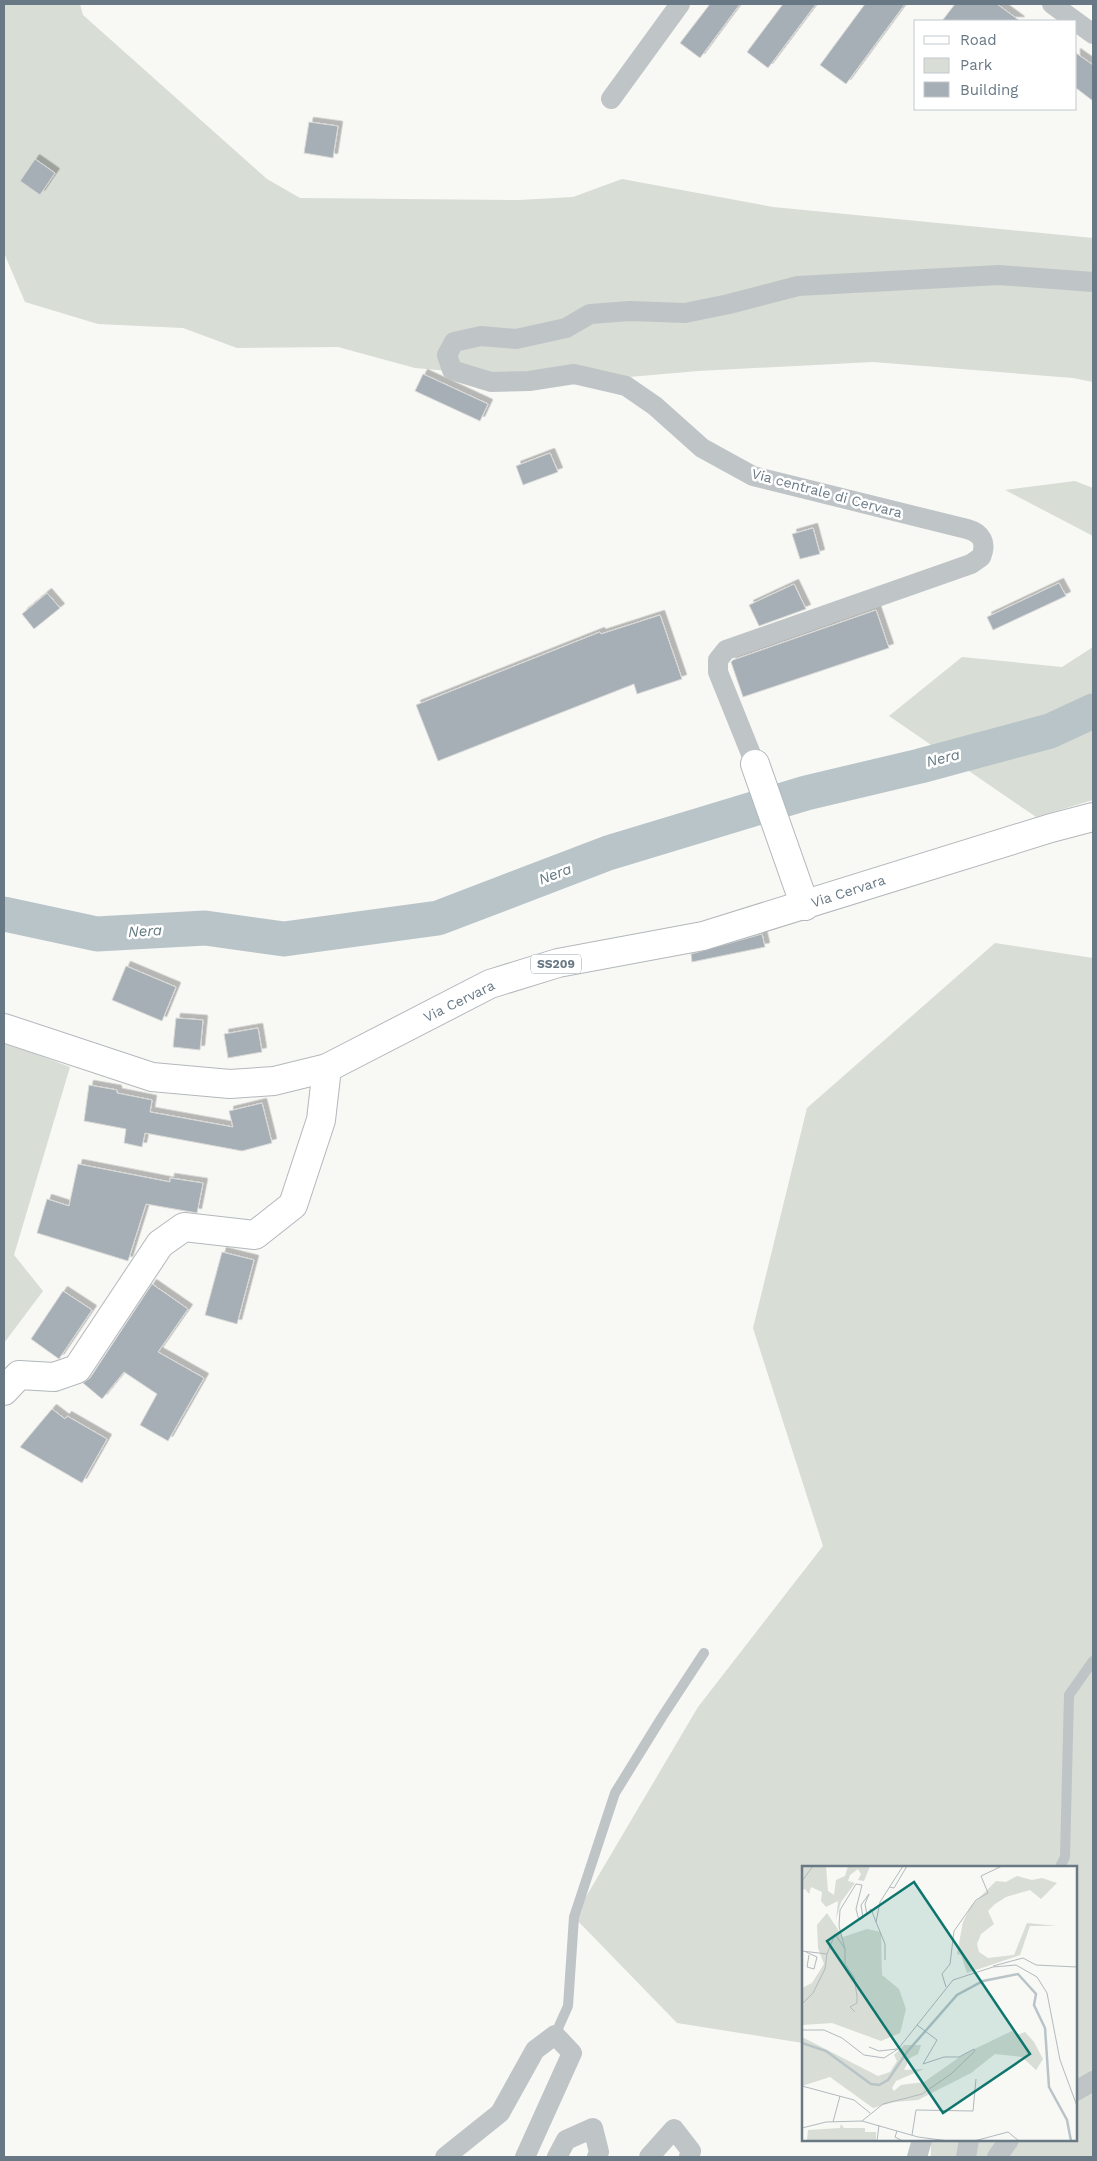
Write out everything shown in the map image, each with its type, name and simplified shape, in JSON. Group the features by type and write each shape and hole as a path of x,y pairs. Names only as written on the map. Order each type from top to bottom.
{"main road":[{"name":"Via centrale di Cervara","path":"755,764 805,906"},
{"name":"Via Cervara","path":"4,1028 152,1077 230,1084 274,1082 328,1068 490,984 558,963 703,936 805,906 996,845 1093,817"},
{"path":"4,1391 19,1374 54,1377 77,1370 160,1244 184,1227 255,1235 293,1205 321,1120 328,1068"}],"street":[{"path":"610,99 680,4"},
{"path":"1052,4 1074,20"},
{"path":"1077,22 1093,34"},
{"name":"Via centrale di Cervara","path":"755,764 718,672 717,666 721,654 731,647 971,564 981,557 984,545 979,534 968,528 753,476 702,448 655,406 626,386 574,374 529,381 491,382 452,370 447,355 454,342 481,336 516,339 566,328 590,314 630,312 685,313 798,286 999,275 1093,282"},
{"path":"445,2157 500,2113 535,2050 555,2035 572,2053 525,2157"},
{"path":"1077,2090 1093,2081"},
{"path":"557,2157 566,2140 593,2128 600,2152 597,2157"},
{"path":"648,2157 674,2130 692,2151 690,2157"},
{"path":"917,2157 922,2141"},
{"path":"966,2157 970,2141"},
{"path":"996,2157 1008,2141"}],"lane":[{"path":"555,2035 568,2006 574,1917 615,1793 704,1654"},
{"path":"1060,1866 1065,1857 1069,1695 1093,1661"}],"green space":[{"path":"4,4 80,4 83,15 267,179 300,198 519,200 573,197 622,179 773,207 1093,238 1093,382 1073,378 873,362 698,371 572,382 415,368 338,347 237,348 183,328 98,324 25,302 4,253"},
{"path":"1075,481 1093,488 1093,536 1005,490"},
{"path":"1093,647 1093,800 1036,817 889,716 962,657 1062,667"},
{"path":"995,943 1093,958 1093,2157 931,2157 931,2141 1077,2141 1077,1866 802,1866 802,2043 677,2023 574,1917 698,1707 823,1546 753,1328 807,1108"},
{"path":"4,1042 70,1067 14,1255 43,1291 4,1343"}],"building":[{"path":"710,4 740,4 700,58 680,43"},
{"path":"783,4 816,4 768,68 747,52"},
{"path":"865,4 905,4 846,84 820,65"},
{"path":"955,4 997,4 1019,20 943,20"},
{"path":"1077,54 1093,65 1093,101 1077,89"},
{"path":"309,122 338,126 333,158 304,153"},
{"path":"35,159 55,173 40,195 20,181"},
{"path":"423,374 488,404 480,421 415,391"},
{"path":"550,453 558,472 523,485 516,466"},
{"path":"813,528 820,554 800,559 792,534"},
{"path":"1059,583 1066,596 993,630 987,617"},
{"path":"794,584 806,609 759,626 749,605"},
{"path":"47,593 60,608 34,629 22,614"},
{"path":"876,610 889,648 743,697 731,662 733,660"},
{"path":"660,615 682,679 637,694 634,684 438,761 416,705 600,632 601,634"},
{"path":"762,934 765,947 692,962 691,954"},
{"path":"126,966 176,987 162,1021 112,1000"},
{"path":"176,1018 203,1020 200,1050 173,1047"},
{"path":"258,1028 262,1052 228,1058 224,1034"},
{"path":"89,1085 117,1090 117,1093 152,1100 150,1112 233,1127 229,1111 262,1103 272,1143 242,1151 145,1133 142,1147 124,1143 126,1129 84,1121"},
{"path":"78,1164 170,1182 170,1178 203,1183 197,1213 146,1204 128,1261 37,1233 47,1199 69,1206"},
{"path":"222,1252 254,1260 237,1324 205,1315"},
{"path":"152,1284 188,1309 158,1352 204,1378 168,1441 140,1425 157,1394 124,1372 102,1399 83,1383 90,1378"},
{"path":"63,1291 92,1310 59,1359 31,1339"},
{"path":"52,1409 65,1419 67,1416 107,1439 82,1483 20,1447"}],"waterway":[{"name":"Nera","path":"4,914 97,934 205,928 284,939 438,918 608,853 806,793 920,766 1050,731 1093,711"}]}
